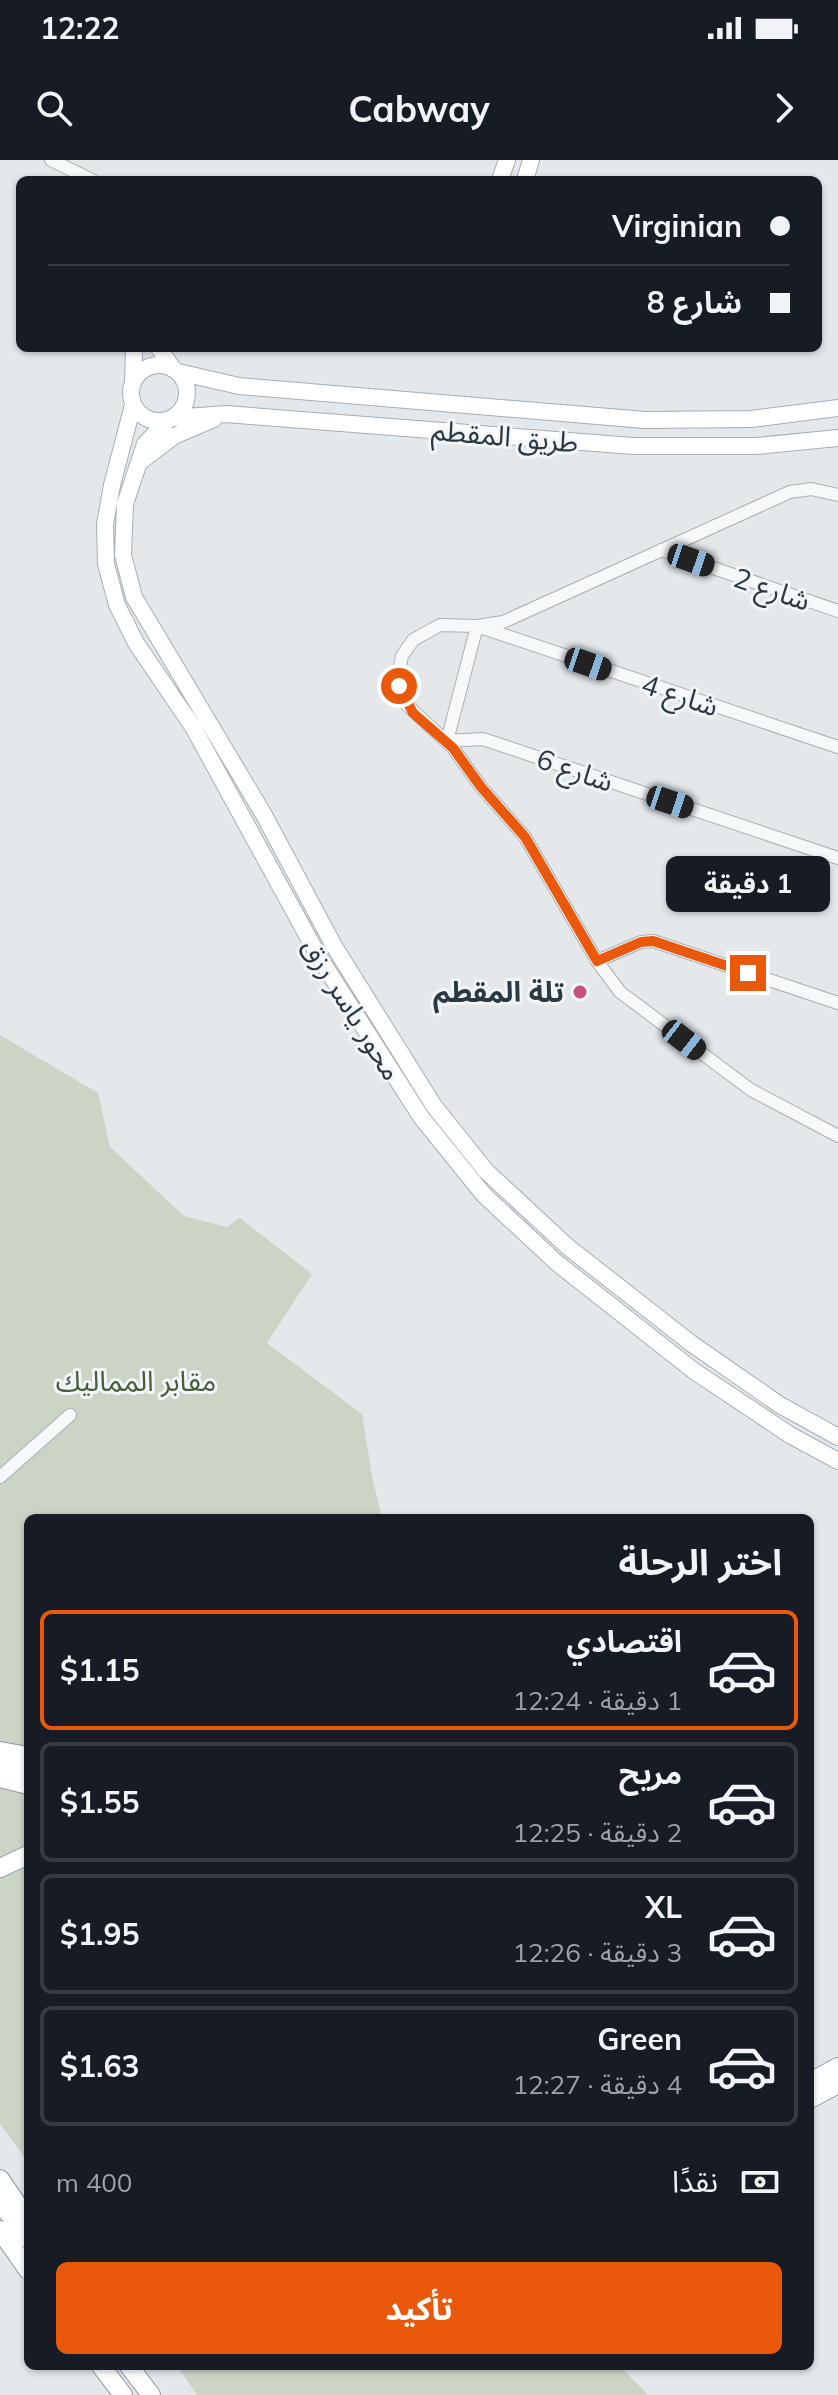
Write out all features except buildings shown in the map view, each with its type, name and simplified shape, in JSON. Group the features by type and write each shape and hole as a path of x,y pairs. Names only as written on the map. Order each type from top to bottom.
{"highway":[{"path":"0,1751 24,1755"},
{"path":"0,1765 24,1770"},
{"path":"0,1778 24,1784"},
{"path":"0,1868 24,1857"},
{"path":"814,2080 838,2067"},
{"path":"814,2097 838,2084"},
{"path":"0,2179 24,2214"},
{"path":"0,2202 24,2234"},
{"path":"0,2230 24,2264"},
{"path":"104,2370 123,2395"},
{"path":"132,2370 151,2395"}],"main road":[{"path":"134,352 130,393 133,405 145,418 156,422 170,419 183,408 187,395 185,382 162,352"},
{"path":"133,382 140,372 150,366 162,365 176,370"},
{"name":"طريق المقطم","path":"176,370 247,387 614,419 751,419 838,408"},
{"name":"محور ياسر رزق","path":"133,405 105,524 106,564 117,605 136,643 193,727 319,957 409,1098 441,1144 477,1186 548,1256 694,1371 790,1435 838,1461"},
{"name":"طريق المقطم","path":"170,419 203,414 237,415 633,446 742,447 838,438"},
{"path":"137,465 186,429 237,415"},
{"name":"محور ياسر رزق","path":"170,419 145,444 125,504 122,540 125,569 140,611 264,815 334,946 434,1106 486,1171 568,1247 692,1344 767,1396 838,1437"}],"street":[{"path":"51,160 84,176"},
{"path":"838,495 811,489 790,492 503,622 430,628 413,640 399,666 399,686 407,705 447,741 533,849 612,982 630,1001 734,1078 787,1111 838,1136"},
{"name":"شارع 2","path":"661,550 838,611"},
{"path":"447,741 477,626"},
{"name":"شارع 4","path":"477,626 838,747"},
{"name":"شارع 6","path":"447,741 483,739 838,858"},
{"path":"597,961 641,942 653,941 838,1003"},
{"path":"0,1477 70,1415"}],"green space":[{"name":"مقابر المماليك","path":"0,1035 98,1093 110,1147 184,1216 227,1227 240,1218 312,1274 267,1343 362,1414 381,1514 24,1514 24,2157 0,2124"},
{"path":"180,2370 624,2370 648,2395 197,2395"}],"place":[{"name":"تلة المقطم","path":"580,992"}],"route":[{"path":"399,686 413,713 447,741 489,797 525,837 597,961 641,942 653,941 748,973"}]}
